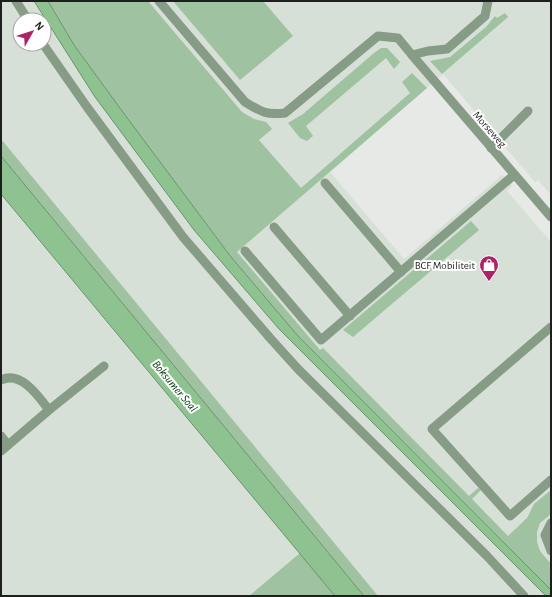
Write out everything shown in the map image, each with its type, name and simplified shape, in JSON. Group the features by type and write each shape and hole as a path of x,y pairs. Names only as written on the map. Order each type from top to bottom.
{"lane":[{"path":"16,1 23,12"},
{"name":"Morseweg","path":"159,1 245,102 263,113 285,113 378,36 398,38 551,217"},
{"path":"412,55 428,50 447,48 485,16 488,1"},
{"path":"49,52 86,107 183,237 270,338 298,369 488,556 524,596"},
{"path":"492,148 528,111"},
{"path":"245,251 321,340 514,175"},
{"path":"325,183 401,272"},
{"path":"274,227 350,316"},
{"path":"551,327 432,429 510,516 551,480"},
{"path":"1,451 104,366"},
{"path":"1,380 6,378 16,379 25,384 33,390 49,410"},
{"path":"1,436 8,445"},
{"path":"551,523 545,535 551,551"}],"shaded area":[{"path":"1,1 34,1 41,12 12,12 12,52 52,52 52,29 95,97 279,329 546,596 364,596 1,156"},
{"path":"48,1 551,1 551,195 538,180 535,182 443,74 330,172 404,259 502,175 512,186 507,191 551,242 551,590 298,336"},
{"path":"48,1 148,1 242,112 254,119 266,122 272,129 259,140 301,188 410,93 402,82 412,73 427,88 237,252 320,350 323,348 469,496 478,488 481,490 472,499 508,536 527,518 534,504 551,490 551,514 540,523 537,532 537,542 540,551 551,564 551,590 298,336 231,257 125,115 74,45"},
{"path":"173,1 263,1 293,36 240,80"},
{"path":"505,13 508,17 442,74 430,61 450,57 486,27 495,16 497,18"},
{"path":"381,48 387,48 400,62 394,69 386,58 306,126 313,136 307,141 300,138 288,123 303,114"},
{"path":"1,139 378,596 364,596 1,156"},
{"path":"1,194 300,553 249,596 1,596"},
{"path":"471,221 479,230 353,337 343,330"},
{"path":"300,553 335,596 249,596"}],"water":[{"path":"34,1 48,1 74,45 125,115 231,257 298,336 551,590 551,596 546,596 279,329 194,230 95,97 52,29 52,12 41,12"},
{"name":"Boksumer Soal","path":"1,156 364,596 335,596 1,194"}],"place":[{"name":"BCF Mobiliteit","path":"489,282"}]}
